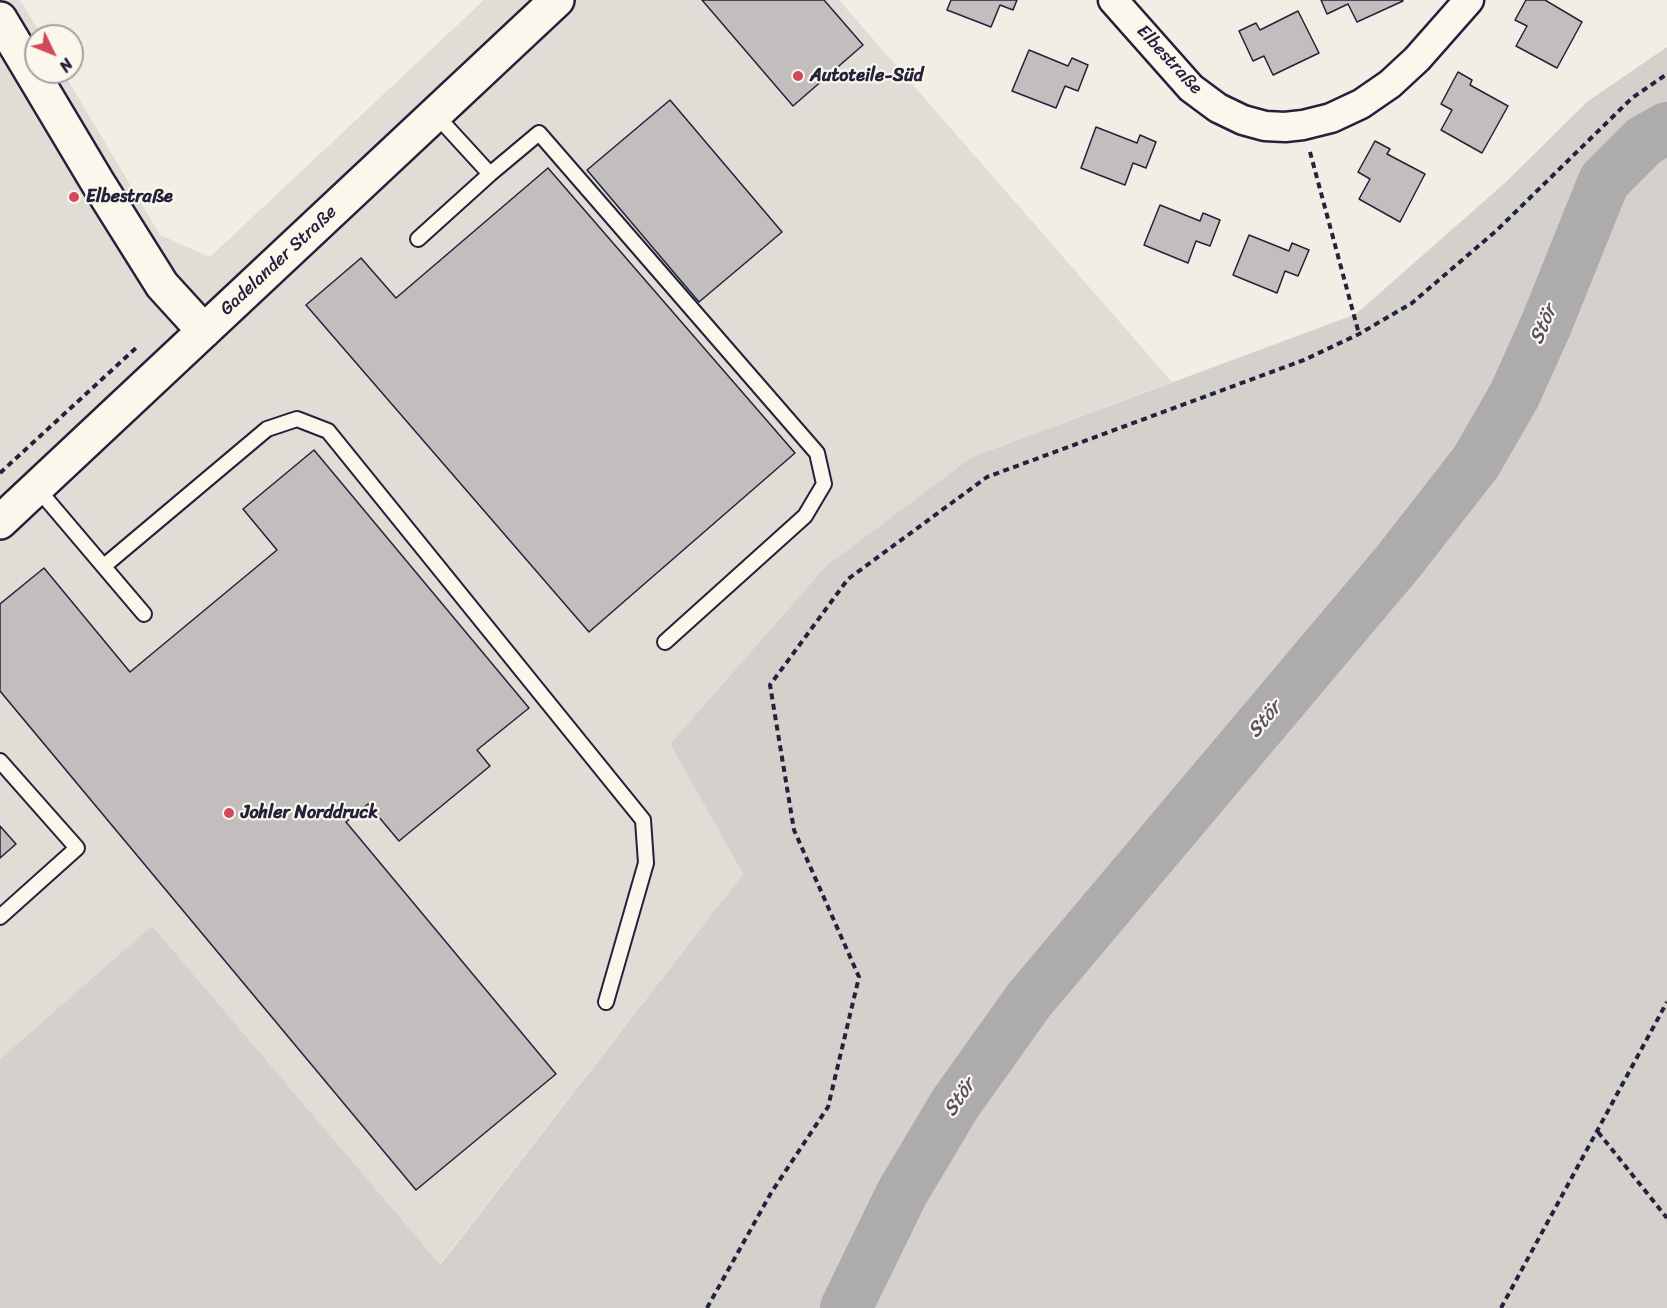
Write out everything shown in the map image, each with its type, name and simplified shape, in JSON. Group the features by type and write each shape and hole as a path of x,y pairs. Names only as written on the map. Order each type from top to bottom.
{"street":[{"name":"Gadelander Straße","path":"0,522 557,0"},
{"name":"Elbestraße","path":"1113,0 1191,88 1218,108 1243,120 1265,126 1285,127 1331,118 1361,104 1390,84 1418,59 1469,0"},
{"path":"0,19 162,285 204,331"}],"lane":[{"path":"435,114 490,174"},
{"path":"418,239 539,133 817,453 824,484 805,516 665,642"},
{"path":"104,566 267,429 297,419 328,430 644,820 646,863 606,1002"},
{"path":"37,488 144,614"},
{"path":"0,761 77,848 0,917"}],"path":[{"path":"707,1308 771,1193 828,1107 859,977 794,830 770,685 848,579 987,477 1304,360 1412,303 1496,231 1632,98 1667,74"},
{"path":"1303,125 1359,333"},
{"path":"1501,1308 1667,1002"},
{"path":"1598,1132 1667,1218"}],"shaded area":[{"path":"0,0 20,0 35,24 24,24 24,84 70,84 160,235 210,257 484,0 839,0 1172,382 972,457 826,566 670,744 743,874 439,1265 152,927 0,1059"},
{"path":"1667,47 1667,1308 0,1308 0,1059 152,926 440,1265 743,874 670,744 826,566 972,457 1356,314 1507,181 1588,101"}],"building":[{"name":"Autoteile-Süd","path":"702,0 824,0 863,45 793,106"},
{"path":"951,0 1017,0 1013,10 1000,5 991,27 947,10"},
{"path":"1321,0 1403,1 1357,22 1348,4 1327,14"},
{"path":"1526,0 1545,0 1582,22 1557,68 1516,46 1527,26 1515,20"},
{"path":"1298,11 1319,53 1273,75 1264,56 1253,61 1239,31 1256,23 1260,30"},
{"path":"1029,50 1068,66 1072,58 1088,65 1078,91 1065,86 1056,108 1012,91"},
{"path":"1458,72 1472,80 1470,85 1508,106 1482,153 1441,130 1452,110 1441,104"},
{"path":"670,100 782,232 699,302 587,170"},
{"path":"1096,127 1137,143 1140,135 1156,142 1146,168 1133,163 1125,185 1081,168"},
{"path":"1375,141 1390,149 1387,154 1425,174 1400,222 1359,199 1370,179 1358,172"},
{"path":"548,168 795,453 589,632 306,305 361,258 396,298"},
{"path":"1160,205 1200,221 1203,213 1220,220 1210,246 1196,241 1188,263 1144,245"},
{"path":"1249,235 1289,251 1292,243 1309,250 1298,276 1285,271 1277,293 1233,275"},
{"name":"Johler Norddruck","path":"314,450 529,708 477,750 490,766 399,841 368,804 346,822 556,1074 416,1190 0,691 0,604 44,568 130,672 277,550 243,509"},
{"path":"0,826 16,844 0,858"}],"waterway":[{"name":"Stör","path":"846,1308 902,1193 955,1104 1029,1000 1398,562 1476,462 1514,396 1546,325 1604,181 1644,141 1667,128"}],"place":[{"name":"Autoteile-Süd","path":"798,76"},
{"name":"Elbestraße","path":"74,197"},
{"name":"Johler Norddruck","path":"229,813"}]}
